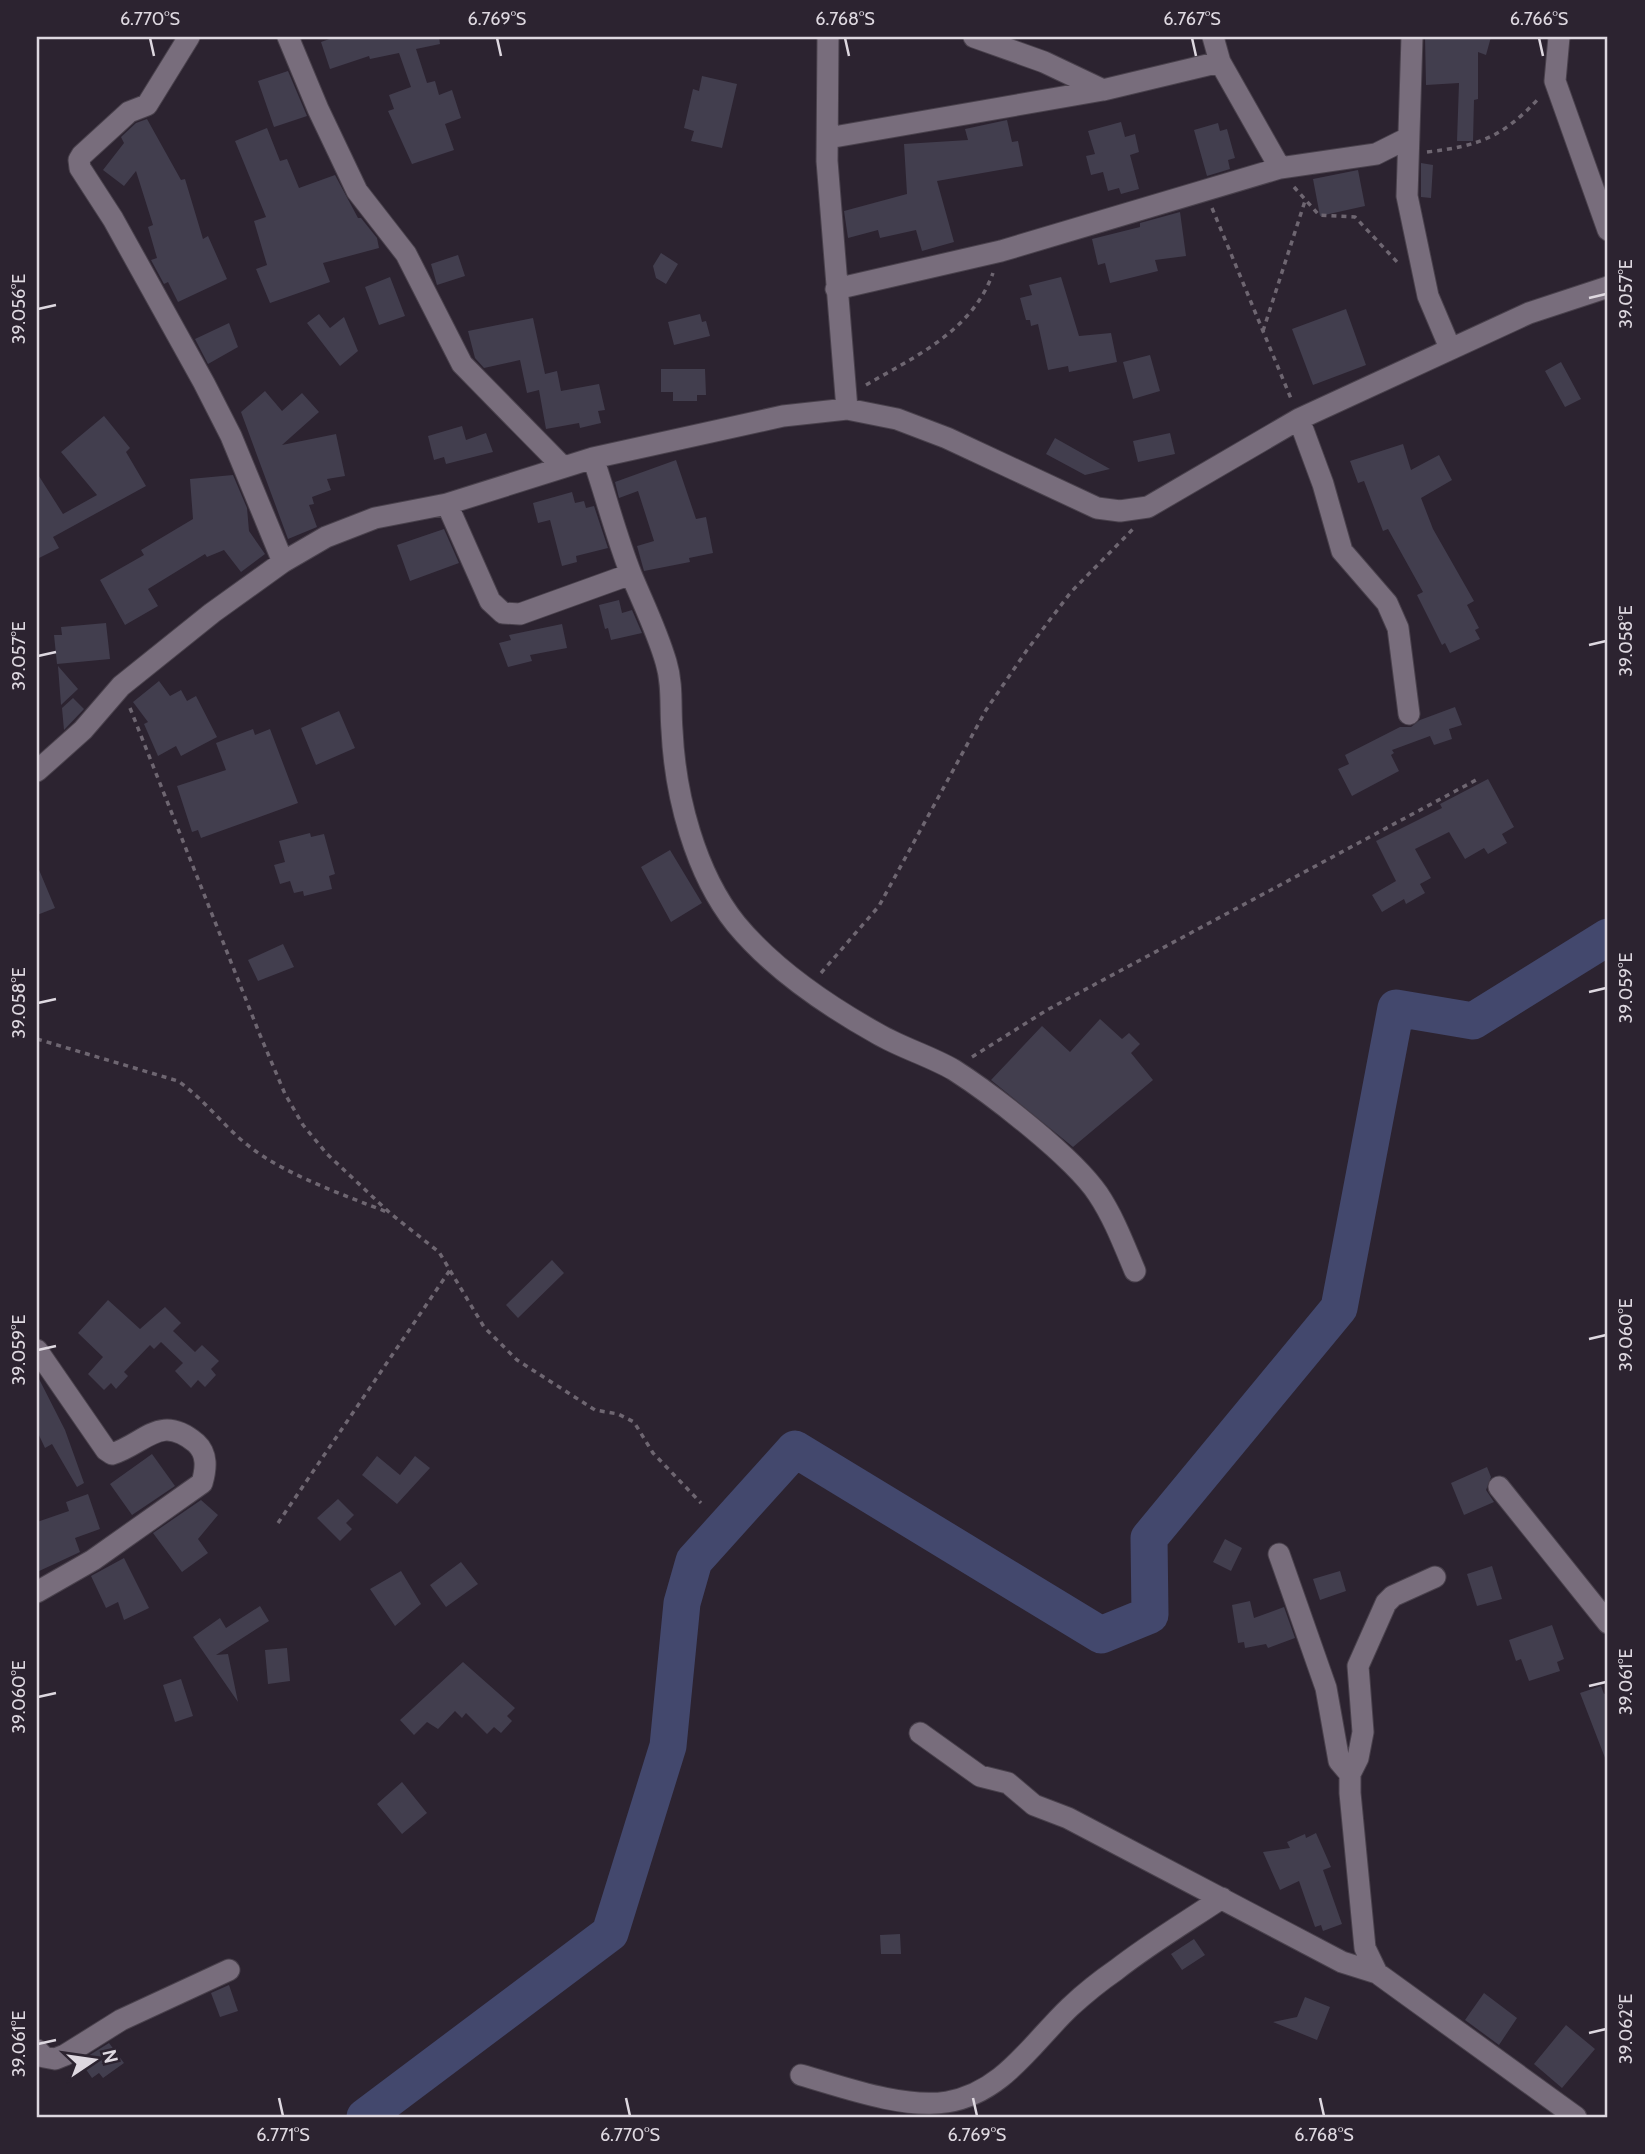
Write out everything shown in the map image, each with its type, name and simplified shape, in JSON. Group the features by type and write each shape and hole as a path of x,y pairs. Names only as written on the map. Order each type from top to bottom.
{"street":[{"path":"189,37 147,105 129,111 82,155 79,160 80,169 113,219 231,436 283,562"},
{"path":"288,37 357,191 406,254 462,364 563,467"},
{"path":"828,37 828,138 835,289 847,403"},
{"path":"974,37 1044,62 1102,90"},
{"path":"1213,37 1220,62 1280,168"},
{"path":"1412,37 1407,197 1428,296 1450,348"},
{"path":"1559,37 1555,81 1608,230"},
{"path":"828,138 1102,90 1220,62"},
{"path":"835,289 1001,251 1205,193 1280,168 1376,154 1408,146"},
{"path":"37,771 83,730 121,686 212,613 283,562 326,537 375,518 447,504 593,458 847,403 947,438 1097,508 1120,511 1148,508 1299,419 1405,373 1450,348 1529,313 1608,287"},
{"path":"1299,419 1323,484 1342,551 1387,603 1398,628 1409,714"},
{"path":"593,458 631,574 653,622 667,665 672,696 672,731 680,784 692,835 710,883 736,923 775,964 807,989 879,1034 952,1069 997,1100 1079,1172 1097,1193 1111,1216 1135,1270"},
{"path":"447,504 490,601 503,613 520,614 631,574"},
{"path":"37,1350 92,1434 112,1454 145,1436 167,1429 184,1434 202,1449 206,1467 202,1483 93,1560 37,1592"},
{"path":"1499,1487 1608,1623"},
{"path":"1279,1554 1326,1688 1339,1761 1350,1774"},
{"path":"1377,1973 1365,1948 1350,1774 1362,1744 1357,1679 1364,1650 1386,1603 1393,1596 1435,1577"},
{"path":"920,1733 980,1776 1008,1783 1034,1805 1068,1818 1342,1962 1377,1973 1576,2117"},
{"path":"801,2075 869,2095 944,2103 967,2098 990,2087 1005,2075 1071,2006 1116,1969 1222,1898"},
{"path":"37,2050 44,2057 55,2059 65,2055 121,2020 229,1970"}],"path":[{"path":"1408,146 1459,149 1499,134 1516,123 1555,81"},
{"path":"1280,168 1318,215 1355,217 1400,266"},
{"path":"1205,193 1299,419"},
{"path":"1263,331 1305,201"},
{"path":"847,403 935,345 964,320 987,291 1001,251"},
{"path":"807,989 879,906 980,721 1027,650 1071,592 1128,536 1148,508"},
{"path":"121,686 285,1094 303,1125 327,1154 391,1214 439,1252 484,1327 517,1360 596,1410 628,1417 653,1453 701,1503"},
{"path":"952,1069 1047,1010 1476,780"},
{"path":"37,1040 178,1081 250,1148 315,1183 391,1214"},
{"path":"278,1523 450,1270"}],"building":[{"path":"335,37 439,37 440,44 416,49 427,83 435,81 439,95 452,90 461,118 445,124 454,150 412,164 388,111 394,109 389,95 411,87 399,53 370,59 369,56 330,69 321,42"},
{"path":"1425,37 1491,37 1486,55 1478,52 1478,99 1474,100 1473,141 1457,141 1459,83 1426,85"},
{"path":"288,71 307,116 274,127 258,81"},
{"path":"702,76 737,84 722,148 691,141 694,131 684,128 693,89 699,91"},
{"path":"147,119 181,180 185,179 203,239 208,236 227,279 178,302 168,282 164,284 151,260 157,258 148,227 153,225 136,171 124,186 103,170 124,143 121,137 136,123"},
{"path":"1007,120 1012,142 1018,141 1023,166 937,181 954,242 922,251 916,230 880,238 878,230 848,238 844,211 907,194 904,144 968,140 965,129"},
{"path":"1121,122 1125,137 1135,134 1139,152 1130,155 1139,189 1121,194 1119,188 1108,191 1103,172 1091,175 1086,156 1095,154 1088,131"},
{"path":"1218,123 1220,131 1227,129 1235,158 1228,160 1230,169 1207,176 1194,130"},
{"path":"267,128 280,161 287,159 299,188 335,175 358,218 361,218 377,238 379,248 323,263 330,282 270,303 256,269 267,265 254,221 266,217 235,141"},
{"path":"1421,163 1433,165 1431,198 1421,197"},
{"path":"1358,170 1365,206 1320,216 1313,179"},
{"path":"1180,212 1186,256 1155,260 1158,271 1110,283 1105,263 1098,265 1092,239 1140,227 1140,223"},
{"path":"661,253 678,264 666,284 656,278 653,266"},
{"path":"458,255 465,276 437,285 431,264"},
{"path":"390,277 405,316 379,325 365,287"},
{"path":"1061,277 1079,336 1111,333 1117,362 1069,372 1068,366 1048,370 1038,324 1031,326 1030,320 1026,320 1020,298 1032,295 1029,285"},
{"path":"1346,309 1366,365 1313,385 1292,329"},
{"path":"319,314 330,328 344,317 358,351 340,366 307,323"},
{"path":"700,314 702,322 706,321 710,336 674,345 668,322"},
{"path":"533,318 545,374 557,371 561,391 599,384 605,410 598,411 601,423 580,428 579,423 546,429 539,390 527,393 520,360 484,368 475,358 468,331"},
{"path":"229,323 238,347 208,364 195,339"},
{"path":"1150,355 1160,391 1133,399 1123,362"},
{"path":"1561,362 1581,399 1565,407 1545,371"},
{"path":"661,369 705,369 706,395 697,395 697,401 673,401 673,392 661,392"},
{"path":"265,391 282,411 302,393 319,412 282,445 336,434 345,476 327,479 331,490 312,497 314,504 309,505 317,527 288,539 241,412"},
{"path":"104,416 130,448 126,452 146,486 53,537 59,548 37,559 37,473 63,514 97,495 61,452"},
{"path":"462,426 466,440 486,433 493,452 446,464 444,457 434,460 428,436"},
{"path":"1170,433 1175,454 1138,462 1133,441"},
{"path":"1055,438 1110,469 1085,475 1046,454"},
{"path":"1403,444 1411,470 1439,455 1452,480 1421,498 1433,529 1474,601 1467,605 1479,628 1475,630 1480,639 1450,653 1445,643 1442,645 1417,595 1423,592 1388,529 1383,531 1364,481 1358,483 1350,461"},
{"path":"676,460 696,519 706,517 713,553 689,558 690,562 644,571 637,546 654,541 638,491 619,498 615,482"},
{"path":"233,475 247,508 249,531 265,554 241,572 224,550 207,557 205,554 148,589 158,606 125,625 100,580 144,555 141,550 193,519 190,479"},
{"path":"572,492 575,503 584,501 586,508 594,506 608,548 576,556 577,562 562,566 550,520 538,523 533,503"},
{"path":"444,529 459,563 410,581 397,545"},
{"path":"619,600 622,613 632,610 642,633 611,640 608,628 605,629 599,605"},
{"path":"106,623 110,659 57,664 54,635 62,635 61,627"},
{"path":"562,624 567,648 530,655 532,661 508,667 499,643 511,640 509,635"},
{"path":"58,666 78,689 61,705"},
{"path":"159,681 170,696 181,690 187,701 196,696 217,737 181,756 176,746 158,756 144,724 148,722 133,702"},
{"path":"73,698 84,709 64,730 62,708"},
{"path":"1455,707 1462,725 1449,729 1452,739 1434,745 1430,736 1392,750 1394,753 1391,755 1399,771 1352,796 1338,769 1349,764 1345,755 1400,727 1411,727 1420,720"},
{"path":"339,711 355,748 316,765 301,728"},
{"path":"253,729 255,735 270,729 298,803 201,838 198,830 192,832 177,786 226,770 216,743"},
{"path":"1488,779 1514,827 1502,834 1507,843 1488,854 1484,848 1465,859 1449,832 1415,849 1431,878 1420,884 1425,893 1406,904 1404,899 1382,912 1372,895 1396,881 1376,841 1442,808 1440,804"},
{"path":"310,833 311,837 324,834 335,874 329,876 332,889 304,896 303,891 294,893 290,881 280,884 274,865 285,862 279,841"},
{"path":"670,850 702,903 671,922 641,867"},
{"path":"37,865 55,908 37,915"},
{"path":"283,944 294,967 258,981 248,960"},
{"path":"1100,1019 1122,1039 1129,1033 1140,1044 1131,1053 1153,1080 1073,1147 991,1080 1042,1026 1070,1052"},
{"path":"552,1260 564,1273 518,1318 506,1305"},
{"path":"108,1300 140,1329 165,1307 181,1323 173,1331 195,1352 202,1345 219,1361 211,1369 216,1375 205,1387 198,1380 191,1388 175,1371 183,1363 161,1342 154,1349 150,1345 124,1372 128,1376 116,1389 111,1383 104,1390 88,1374 103,1357 78,1333"},
{"path":"37,1375 65,1430 84,1483 77,1487 52,1444 45,1448 37,1431"},
{"path":"152,1454 175,1486 132,1515 110,1484"},
{"path":"377,1456 400,1475 415,1456 430,1468 397,1504 362,1475"},
{"path":"1487,1467 1491,1477 1486,1490 1494,1502 1464,1515 1451,1483"},
{"path":"88,1494 100,1529 75,1538 80,1552 37,1572 37,1522 69,1511 66,1502"},
{"path":"338,1499 354,1515 346,1523 352,1529 340,1541 317,1518"},
{"path":"201,1500 218,1515 198,1539 208,1553 182,1572 153,1533"},
{"path":"1225,1539 1242,1548 1231,1571 1213,1562"},
{"path":"124,1558 149,1608 124,1620 118,1602 106,1608 91,1576"},
{"path":"461,1562 478,1584 446,1607 430,1585"},
{"path":"1492,1566 1502,1599 1477,1606 1467,1574"},
{"path":"401,1571 421,1604 395,1626 370,1589"},
{"path":"1340,1571 1346,1591 1320,1600 1313,1579"},
{"path":"1250,1601 1254,1618 1284,1607 1295,1638 1268,1648 1266,1644 1245,1648 1244,1642 1238,1643 1232,1605"},
{"path":"260,1606 269,1621 216,1655 228,1654 238,1702 193,1637 220,1618 226,1628"},
{"path":"1552,1625 1564,1659 1557,1662 1560,1671 1529,1681 1521,1659 1516,1661 1509,1640"},
{"path":"287,1648 290,1681 268,1684 265,1650"},
{"path":"463,1662 515,1708 507,1716 512,1721 501,1733 494,1727 487,1734 466,1713 462,1718 455,1711 438,1729 427,1722 414,1735 400,1720"},
{"path":"181,1679 193,1716 175,1722 163,1685"},
{"path":"1601,1686 1604,1694 1608,1692 1607,1763 1580,1693"},
{"path":"402,1782 427,1813 402,1834 377,1804"},
{"path":"1316,1833 1331,1867 1323,1870 1342,1924 1323,1931 1321,1925 1315,1927 1299,1881 1280,1890 1263,1852 1290,1848 1287,1842 1305,1834 1306,1838"},
{"path":"900,1934 901,1954 881,1954 880,1935"},
{"path":"1194,1939 1205,1955 1182,1970 1171,1954"},
{"path":"229,1985 238,2011 220,2017 211,1993"},
{"path":"1484,1993 1517,2018 1499,2045 1465,2020"},
{"path":"1305,1997 1330,2007 1317,2040 1273,2022 1297,2017"},
{"path":"1566,2025 1595,2049 1562,2088 1534,2064"},
{"path":"109,2043 124,2063 103,2078 99,2073 92,2078 80,2061"}],"waterway":[{"path":"365,2117 610,1933 668,1746 682,1603 694,1561 795,1449 1101,1635 1150,1615 1149,1538 1339,1308 1396,1008 1473,1021 1608,937"}]}
